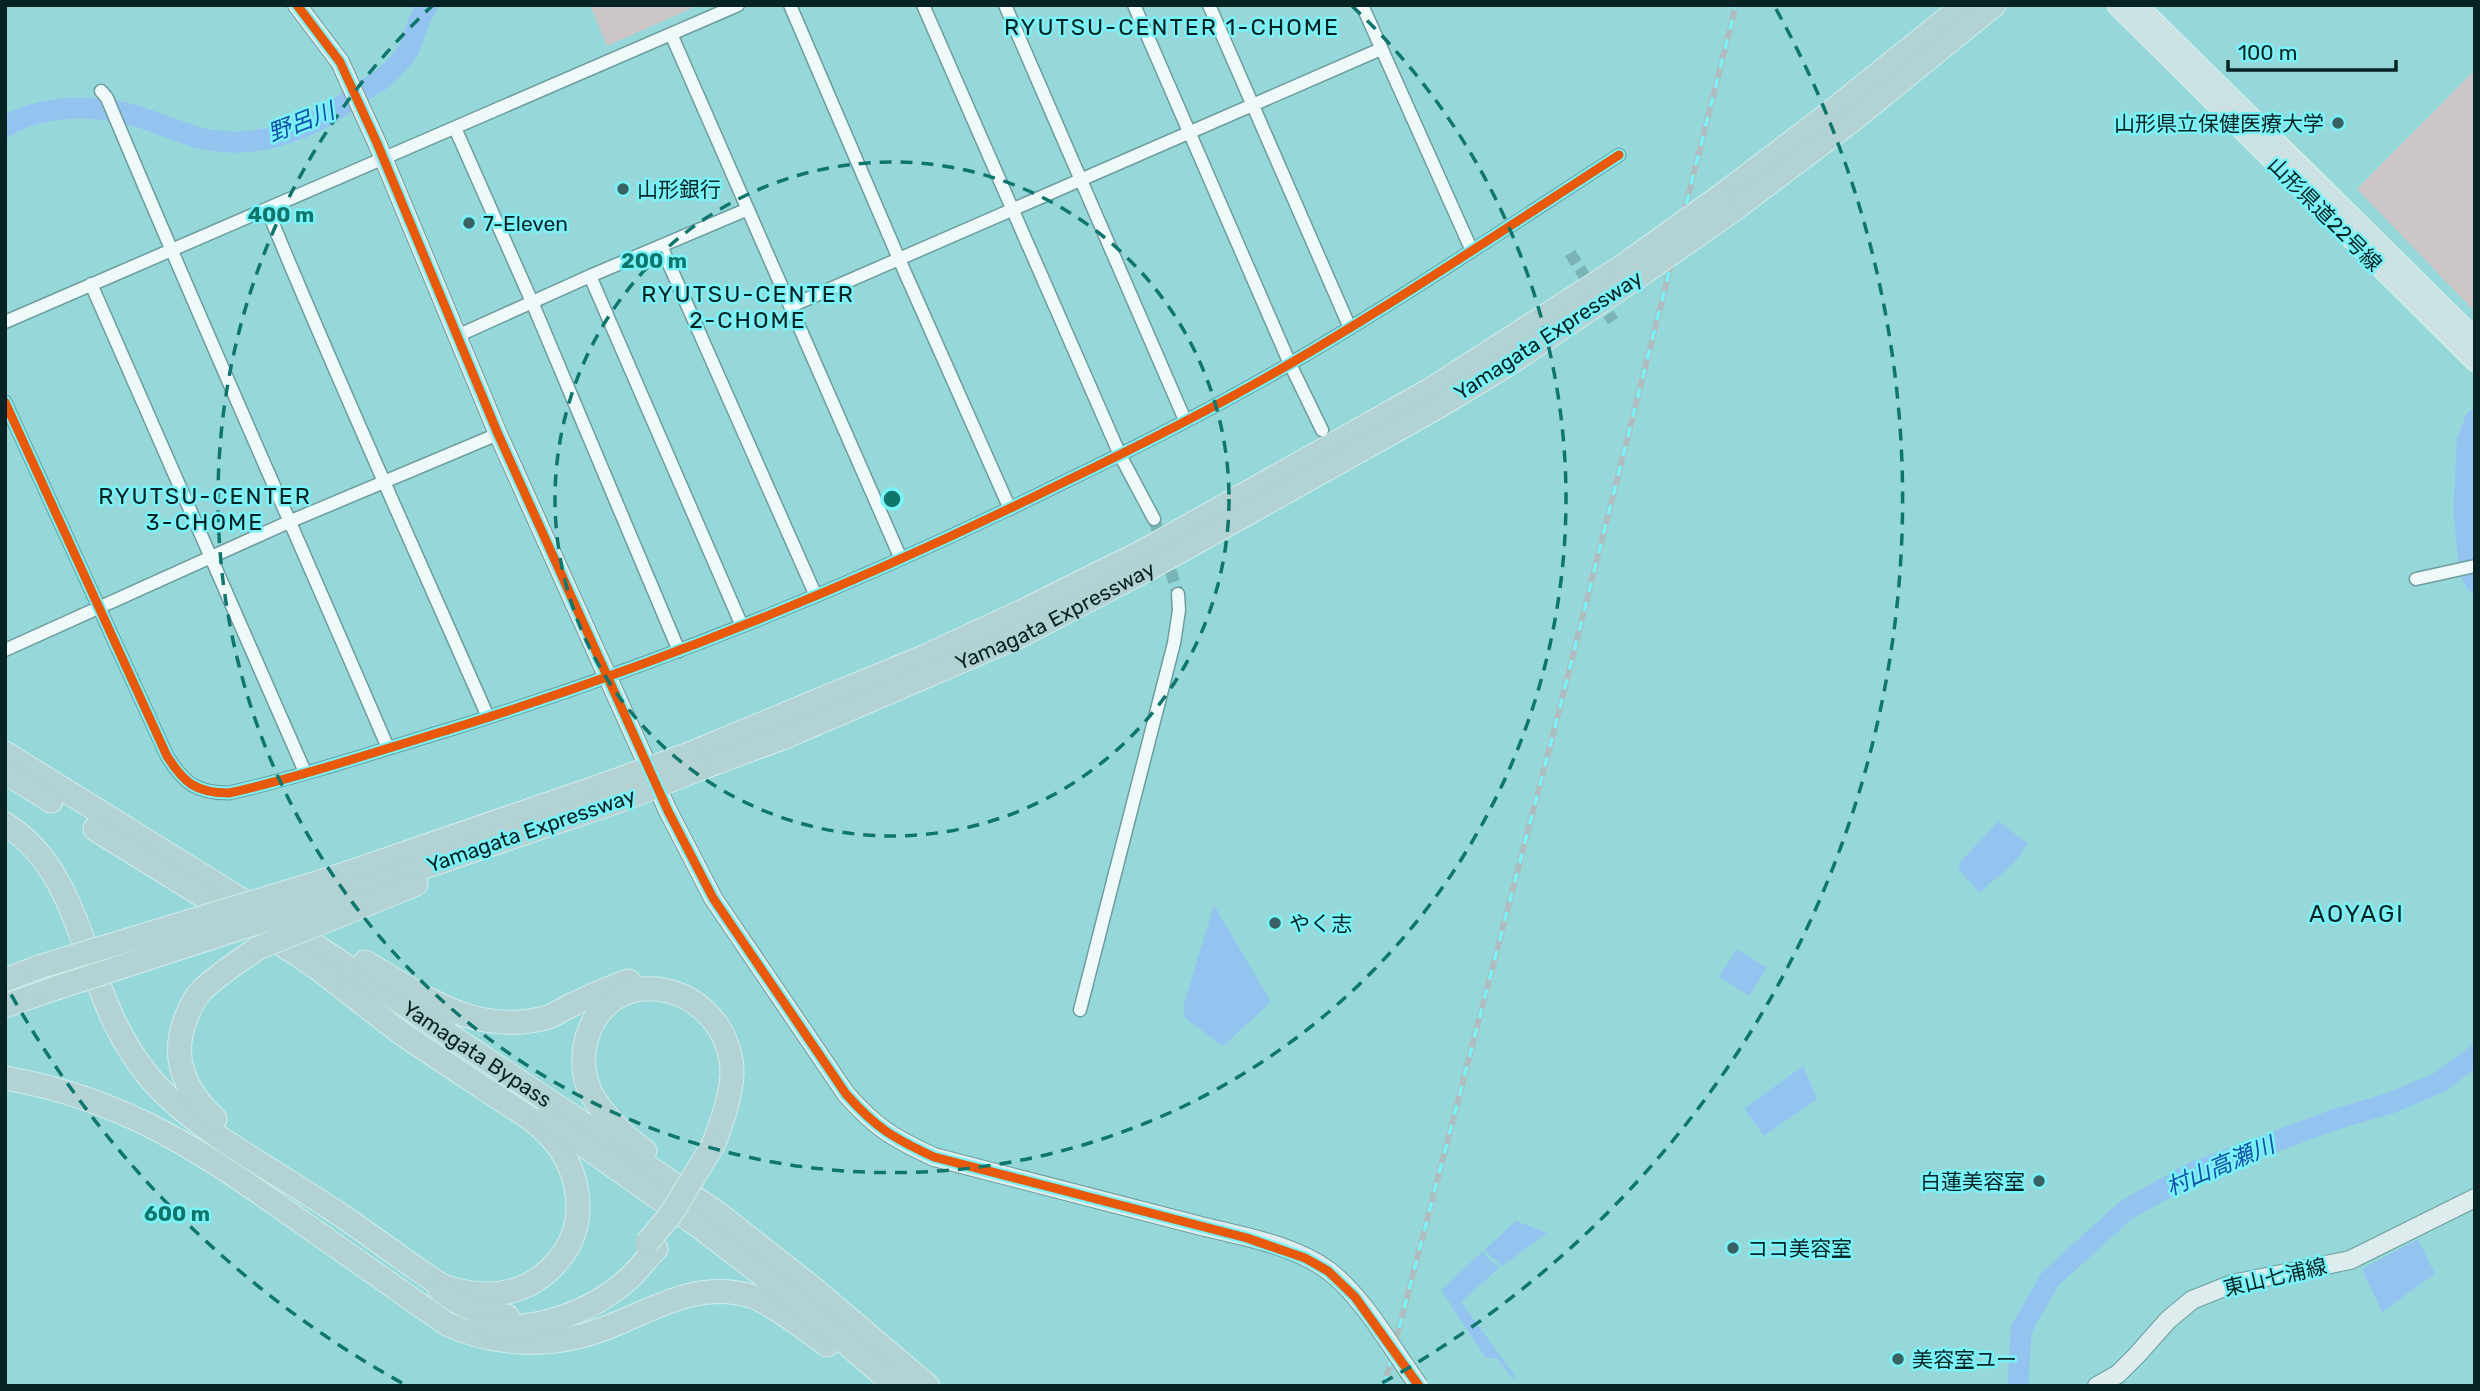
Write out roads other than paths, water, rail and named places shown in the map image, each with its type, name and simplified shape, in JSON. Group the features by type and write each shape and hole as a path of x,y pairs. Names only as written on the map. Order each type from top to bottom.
{"highway":[{"name":"Yamagata Expressway","path":"1725,204 1822,119 1964,5"},
{"name":"Yamagata Expressway","path":"5,1006 337,896 694,762 785,737 1022,635 1150,568 1441,405 1510,363 1725,204 1850,122 1994,5"},
{"name":"Yamagata Bypass","path":"5,753 319,959 716,1212 814,1289 928,1386"},
{"name":"Yamagata Bypass","path":"5,772 319,959 700,1227 799,1303 896,1386"},
{"path":"5,824 38,851 52,872 116,1026 151,1078 175,1103 209,1129 444,1286 503,1295 528,1286 550,1271 570,1244 577,1218 576,1186 570,1167 549,1135 521,1113 407,1037 319,959 339,950 431,1000 480,1020 496,1023 547,1017 609,987 638,978 680,980 700,990 718,1004 733,1022 743,1060 739,1106 717,1148 627,1280 607,1295 570,1315 545,1322 496,1327 472,1322 397,1289"},
{"path":"5,838 15,845 44,880 56,903 97,1008 127,1062 166,1110 223,1167"},
{"name":"Yamagata Expressway","path":"9,977 39,967 337,896"},
{"path":"263,1164 194,1099 187,1085 178,1044 193,1002 201,991 258,948 337,896"},
{"path":"717,1148 732,1072 724,1036 717,1024 706,1010 680,994 636,990 621,996 596,1016 585,1044 584,1066 590,1090 603,1112 640,1148 766,1240 814,1289"},
{"path":"5,1078 75,1093 155,1127 223,1167 447,1324 469,1334 494,1340 534,1342 578,1337 681,1297 714,1290 752,1297 797,1323 879,1386"},
{"path":"402,1259 455,1302 475,1311 515,1316 565,1306 602,1285 651,1246"}],"main road":[{"name":"山形県道22号線","path":"2117,5 2475,361"},
{"name":"山形県道22号線","path":"2137,5 2475,339"}],"street":[{"path":"5,322 267,209 380,151 455,128 738,5"},
{"path":"790,5 1010,509"},
{"path":"923,5 1120,455 1154,519"},
{"path":"1005,5 1185,420"},
{"path":"1134,5 1290,364 1322,430"},
{"path":"1209,5 1350,328"},
{"path":"1362,5 1472,251"},
{"path":"302,6 340,62 498,434 641,754 713,898 846,1094 866,1117 894,1139 934,1157 1283,1249 1328,1271 1355,1297 1419,1386"},
{"path":"671,34 901,559"},
{"path":"792,306 1381,49"},
{"path":"104,95 388,748"},
{"path":"455,128 532,302 679,651"},
{"path":"5,402 167,756 178,774 190,785 209,793 229,793 388,748 608,678 816,596 1010,509 1120,455 1290,364 1472,251 1619,155"},
{"path":"267,209 328,358 488,717"},
{"path":"457,336 748,209"},
{"path":"661,246 816,596"},
{"path":"590,276 742,626"},
{"path":"91,284 305,772"},
{"path":"5,650 291,521 498,434"},
{"path":"2416,579 2475,566"},
{"path":"1080,1010 1174,643 1179,610 1178,594"},
{"name":"東山七浦線","path":"2097,1386 2118,1374 2168,1320 2192,1300 2232,1284 2350,1260 2475,1198"}],"water":[{"path":"1999,821 2028,844 2014,863 1979,893 1958,868 1961,861"},
{"path":"1214,905 1271,1002 1223,1046 1186,1019 1183,1007"},
{"path":"1737,949 1767,968 1749,996 1719,977"},
{"path":"1803,1066 1817,1099 1764,1136 1744,1109"},
{"path":"1516,1221 1547,1233 1502,1266 1484,1250"},
{"path":"2418,1239 2435,1274 2382,1312 2362,1269"},
{"path":"1482,1252 1499,1268 1461,1302 1516,1377 1513,1380 1497,1358 1486,1358 1441,1290"}],"waterway":[{"name":"野呂川","path":"5,127 34,114 82,108 129,114 210,140 248,141 286,134 322,118 385,77 409,49 428,5"},
{"name":"村山高瀬川","path":"2475,420 2467,442 2464,512 2469,565 2475,582"},
{"name":"村山高瀬川","path":"2018,1386 2021,1330 2050,1279 2126,1210 2194,1172 2336,1119 2391,1103 2440,1082 2475,1056"}],"tunnel":[{"path":"1570,253 1613,321"},
{"path":"1154,519 1178,594"}],"railway":[{"path":"1384,1386 1559,711 1736,5"}],"place":[{"name":"山形県立保健医療大学","path":"2338,123"},
{"name":"山形銀行","path":"623,189"},
{"name":"7-Eleven","path":"469,223"},
{"name":"やく志","path":"1275,923"},
{"name":"白蓮美容室","path":"2039,1181"},
{"name":"ココ美容室","path":"1733,1248"},
{"name":"美容室ユー","path":"1898,1359"}],"district":[{"name":"RYUTSU-CENTER 1-CHOME","path":"1172,27"},
{"name":"RYUTSU-CENTER 2-CHOME","path":"748,307"},
{"name":"RYUTSU-CENTER 3-CHOME","path":"205,509"},
{"name":"AOYAGI","path":"2357,914"}]}
